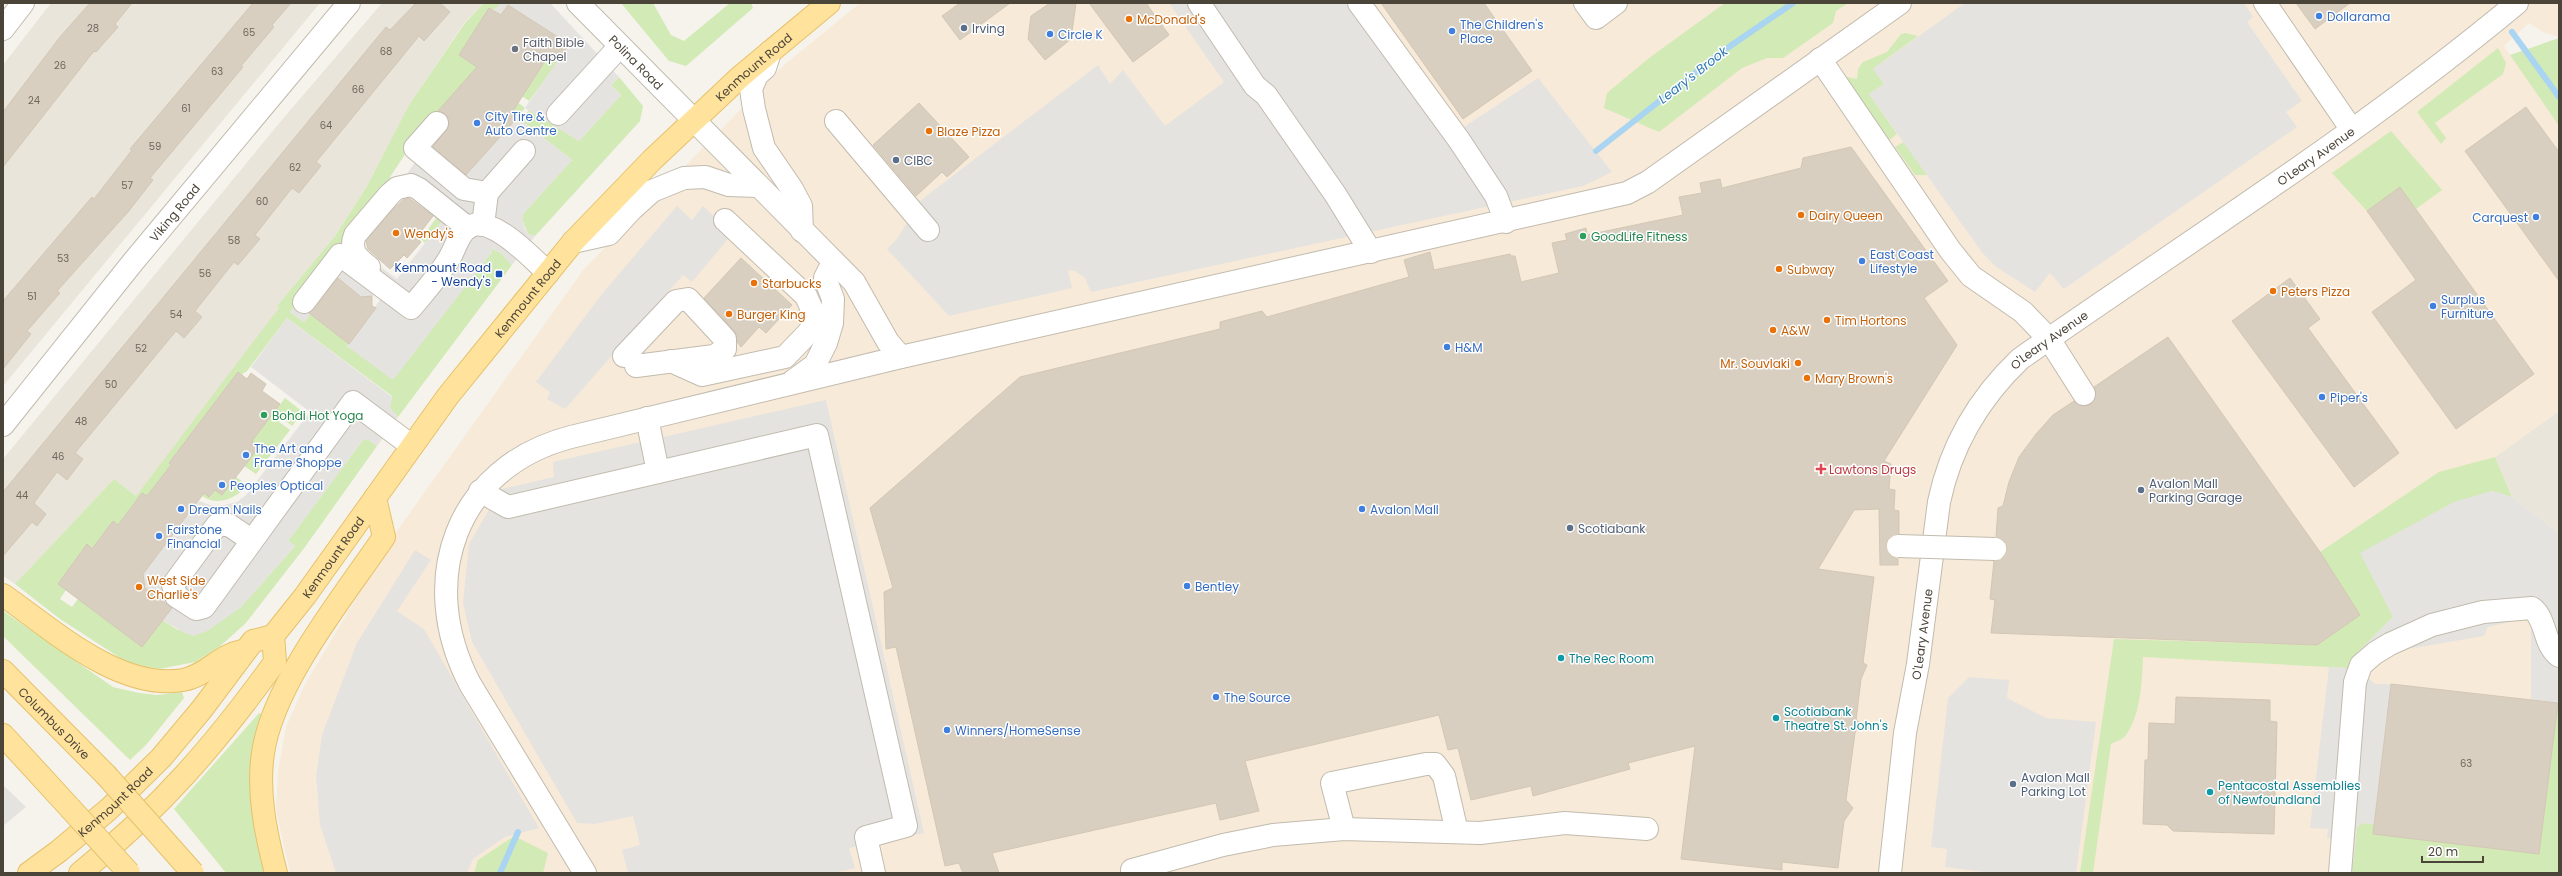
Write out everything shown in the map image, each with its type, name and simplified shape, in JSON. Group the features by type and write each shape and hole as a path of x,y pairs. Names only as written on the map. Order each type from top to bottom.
{"main road":[{"name":"Kenmount Road","path":"29,873 59,851 109,809 161,758 202,709 253,641 273,636 305,596 448,396 573,242 693,121 771,51 829,3"},
{"path":"276,873 266,836 263,807 263,753 274,714 287,682 384,537 375,498"},
{"path":"3,595 109,667 145,680 184,680 214,666 229,653 245,651"},
{"path":"80,873 124,838 167,796 228,726 275,662 273,636"},
{"name":"Columbus Drive","path":"3,671 106,776 193,873"},
{"path":"3,735 129,873"}],"street":[{"path":"3,29 23,3"},
{"name":"Viking Road","path":"3,425 133,262 349,3"},
{"name":"Polina Road","path":"578,3 693,121 854,282 888,342 901,357"},
{"path":"1199,3 1255,86 1266,95 1297,139 1371,252"},
{"path":"1359,3 1459,140 1496,196 1506,222"},
{"path":"1585,3 1596,18 1616,3"},
{"path":"586,873 457,660 446,609 446,578 452,549 464,516 480,491 499,472 520,456 547,443 647,418 713,404 901,357 1506,222 1627,193 1648,182 1900,3"},
{"path":"2265,3 2352,130"},
{"name":"O'Leary Avenue","path":"1890,873 1905,733 1918,664 1944,480 1958,440 1991,389 2020,359 2352,130 2481,33 2517,3"},
{"path":"558,114 620,46"},
{"path":"771,51 765,68 757,75 751,88 754,109 764,148 792,189 801,206 802,231"},
{"path":"1820,60 1950,250 1971,276 2023,312 2050,338 2084,394"},
{"path":"836,121 928,230"},
{"path":"437,124 415,148 464,189 487,193"},
{"path":"304,302 340,255 411,308 450,257 459,237 475,226 487,193 524,151"},
{"path":"573,242 609,234 632,209 652,191 684,178 705,177 729,185 758,186"},
{"path":"417,301 360,260 352,244 355,235 390,194 397,188 411,185 475,226 489,226 506,236 548,273"},
{"path":"671,361 714,356 725,349 725,339 688,299 676,301 630,361 671,361 702,375 785,357 811,330 813,312 806,296 725,220"},
{"path":"789,384 815,365 826,343 832,323 833,299 825,278 833,262"},
{"path":"251,540 353,402 412,446"},
{"path":"647,418 658,472"},
{"path":"480,491 508,507 817,435 906,826 866,837 874,873"},
{"path":"1898,546 1995,549"},
{"path":"2340,873 2355,682 2361,665 2390,644 2432,625 2483,612 2532,608 2538,614 2548,641 2559,656"},
{"path":"1344,829 1332,783 1426,764 1435,764 1444,776 1457,832"},
{"path":"1129,872 1223,845 1273,836 1344,829 1480,833 1565,823 1647,830"}],"shaded area":[{"path":"51,3 320,3 3,386 3,65"},
{"path":"382,3 484,3 465,22 409,105 366,188 335,236 277,306 279,308 251,347 136,496 114,479 15,584 3,576 3,459 281,121"},
{"path":"502,3 550,3 619,77 611,85 621,95 579,141 525,108 569,44 508,5 501,15 494,10"},
{"path":"860,3 2559,3 2559,37 2543,32 2529,23 2504,46 2559,126 2559,411 2495,457 2512,497 2559,533 2559,873 290,873 276,810 278,771 286,727 304,686 392,538 584,269 783,66"},
{"path":"1169,3 1374,3 1461,129 1538,78 1612,172 1583,186 1091,292 1085,278 1075,271 1068,270 1072,288 949,316 887,249 897,239 921,200 1098,65 1110,84 1123,70 1165,126 1224,82"},
{"path":"1965,3 2244,3 2253,17 2247,22 2302,101 2286,112 2297,127 2064,289 2050,273 2035,292 1995,266 1981,251 1869,94 1884,84 1873,69"},
{"path":"434,115 449,128 431,149 464,178 517,117 572,160 523,214 522,219 525,229 528,234 535,236 512,265 501,253 490,248 492,252 393,380 347,346 382,297 374,294 372,297 361,297 336,276 307,311 310,314 304,322 290,312 337,253 404,178 416,161 404,151","holes":["411,192 443,220 397,279 362,253 365,233 402,195"]},
{"path":"677,206 692,220 703,206 732,234 692,282 683,275 565,409 547,399 550,392 536,382 602,294"},
{"path":"287,318 392,397 390,408 398,417 377,446 369,440 363,440 288,541 295,546 240,608 207,631 194,636 185,633 162,620 172,608 145,588 143,574 199,501 210,505 224,505 237,502 246,495 310,412 251,367"},
{"path":"826,400 924,833 849,848 855,868 833,873 628,873 622,850 640,845 633,816 595,824 577,823 472,642 463,603 469,544 501,489 554,477 553,462"},
{"path":"2559,411 2559,533 2512,497 2495,457"},
{"path":"2492,491 2512,497 2559,533 2559,703 2531,700 2531,617 2488,627 2484,636 2402,650 2372,668 2368,678 2375,684 2391,684 2374,824 2362,823 2357,827 2352,873 2331,873 2334,839 2327,838 2328,829 2310,828 2329,667 2348,668 2354,656 2393,617 2360,553 2454,502"},
{"path":"415,550 431,560 397,611 424,629 539,828 505,837 473,859 467,873 336,873 320,825 316,776 322,735 357,643"},
{"name":"Avalon Mall Parking Lot","path":"1969,677 2009,680 2007,698 2046,718 2096,722 2076,873 1992,873 1945,867 1947,849 1931,847 1948,698"},
{"path":"3,785 26,807 3,826"}],"green space":[{"path":"484,3 502,3 494,10 489,8 459,55 490,75 488,79 525,108 516,119 468,77 404,151 406,153 390,177 394,182 290,312 304,322 310,314 349,344 347,346 393,379 492,252 490,248 501,253 512,265 398,417 390,408 392,396 287,318 247,371 241,375 238,372 169,463 171,465 147,496 142,493 118,525 113,521 92,549 87,545 58,584 66,590 60,599 72,607 78,599 142,647 162,620 178,630 240,608 295,546 288,541 363,440 369,440 377,446 305,547 245,624 218,648 195,662 159,669 128,663 60,619 15,584 114,479 136,496 279,308 277,306 335,236 366,188 409,105 465,23"},
{"path":"621,3 653,3 671,35 684,41 730,3 751,3 753,8 686,66 669,61"},
{"path":"1725,3 1848,3 1836,11 1833,23 1783,58 1767,58 1742,68 1659,132 1604,108 1607,93 1649,58"},
{"path":"1906,33 1918,36 1873,69 1884,84 1869,94 1897,134 1889,140 1853,90 1847,77 1857,79 1858,69 1863,62 1887,52 1901,34"},
{"path":"2559,38 2559,126 2510,55"},
{"path":"2498,48 2506,63 2503,74 2435,123 2446,138 2441,144 2417,112"},
{"path":"550,53 560,59 529,101 522,96"},
{"path":"619,77 643,106 640,121 535,236 528,234 522,219 523,214 572,160 521,120 529,110 579,141 621,95 611,85"},
{"path":"2391,131 2442,190 2416,209 2400,187 2367,211 2332,173"},
{"path":"1904,142 1927,175 1915,175 1895,147"},
{"path":"440,213 443,220 425,243 421,239"},
{"path":"285,398 303,412 292,426 274,412"},
{"path":"271,416 290,430 256,474 244,466 252,441"},
{"path":"2495,457 2512,497 2492,491 2379,586 2393,617 2354,656 2348,668 2143,657 2140,697 2135,717 2125,736 2111,744 2093,873 2080,873 2114,639 2317,645 2360,615 2320,552 2439,472"},
{"path":"236,477 247,485 233,497 227,500 214,501 202,496 204,493 210,497 215,490 222,495"},
{"path":"3,611 113,687 139,693 157,695 182,692 184,698 146,745 130,760 3,636"},
{"path":"2558,703 2559,873 2352,873 2357,827 2362,823 2374,824 2373,834 2539,854"},
{"path":"259,713 263,715 253,755 251,794 256,833 265,873 226,873 174,809"},
{"path":"514,836 548,853 543,873 474,873 478,860"}],"building":[{"path":"90,3 132,3 115,24 118,27 96,52 94,51 3,167 3,112 60,37"},
{"path":"253,3 291,3 272,25 274,27 241,66 243,67 150,178 153,180 128,212 57,291 60,293 27,331 31,334 3,369 3,301 92,197 94,199 132,150 130,149"},
{"path":"416,3 440,3 450,12 424,41 419,36 316,162 321,166 299,193 292,188 255,235 260,239 238,265 234,262 195,311 202,317 184,338 176,331 75,453 83,459 67,480 57,472 34,503 46,514 37,526 32,522 3,556 3,492 386,27 390,30"},
{"name":"Irving","path":"960,3 1010,3 960,40 942,16"},
{"name":"Circle K","path":"1050,3 1076,3 1071,39 1045,60 1028,39 1031,16"},
{"name":"McDonald's","path":"1089,3 1146,3 1169,35 1133,62"},
{"path":"1381,3 1484,3 1532,71 1463,119"},
{"name":"Dollarama","path":"2296,3 2350,3 2315,29"},
{"path":"508,5 569,44 560,59 550,53 511,114 516,119 466,175 433,147 449,125 446,114 438,111 477,67 459,55 489,8 501,15"},
{"path":"919,103 969,157 947,177 942,172 916,196 873,145"},
{"name":"Carquest","path":"2526,107 2559,152 2559,281 2465,151"},
{"name":"Avalon Mall","path":"1851,147 1948,281 1924,298 1957,345 1884,461 1891,464 1889,489 1895,490 1894,510 1899,511 1899,534 1888,539 1886,546 1891,556 1898,559 1898,565 1880,565 1879,509 1854,510 1818,569 1874,577 1863,663 1867,665 1861,679 1856,720 1859,722 1855,733 1846,800 1853,808 1844,821 1838,868 1782,862 1782,870 1681,859 1695,746 1628,763 1630,769 1533,796 1531,786 1471,800 1458,748 1448,750 1439,715 1245,761 1259,811 1220,820 1216,803 992,853 999,873 963,873 959,863 945,866 896,647 886,649 884,592 893,588 870,508 1020,377 1220,329 1220,322 1262,311 1267,317 1409,277 1404,260 1430,252 1434,270 1510,254 1511,256 1515,256 1521,282 1559,273 1552,243 1567,240 1565,234 1586,228 1587,235 1683,215 1679,197 1702,193 1700,183 1720,179 1722,188 1801,168 1803,158"},
{"name":"Surplus Furniture","path":"2400,187 2534,374 2456,429 2372,312 2416,280 2367,211"},
{"name":"Wendy's","path":"409,198 433,216 416,238 421,242 407,258 404,255 390,269 368,249 366,241 392,210 404,199"},
{"path":"741,258 792,305 766,333 759,327 741,347 734,331 704,298"},
{"path":"338,278 361,297 372,296 372,306 376,308 349,344 309,313"},
{"name":"Piper's","path":"2290,278 2320,319 2308,328 2399,453 2354,487 2232,321"},
{"name":"Avalon Mall Parking Garage","path":"2168,337 2320,552 2360,615 2317,645 1991,633 1995,600 1990,599 1994,561 2001,560 2007,550 2006,543 1996,537 1998,508 2003,506 2009,482 2019,457 2036,434 2053,415 2074,401 2084,406 2091,404 2096,394 2094,387"},
{"path":"238,372 247,379 251,373 266,384 262,391 280,404 252,441 259,447 222,495 215,490 209,497 204,493 143,574 145,588 172,608 142,647 58,584 87,544 92,549 113,521 118,525 142,493 147,496 171,465 169,463"},
{"path":"2391,684 2558,703 2539,854 2373,834"},
{"name":"Pentacostal Assemblies of Newfoundland","path":"2176,697 2270,700 2270,721 2277,722 2274,834 2173,831 2167,825 2143,824 2145,760 2148,760 2149,723 2175,724"}],"waterway":[{"name":"Leary's Brook","path":"1596,151 1723,51 1793,3"},
{"name":"Leary's Brook","path":"2512,32 2559,97"},
{"name":"Leary's Brook","path":"500,873 518,832"}],"place":[{"name":"Dollarama","path":"2319,16"},
{"name":"McDonald's","path":"1129,19"},
{"name":"Irving","path":"964,28"},
{"name":"The Children's Place","path":"1452,31"},
{"name":"Circle K","path":"1050,34"},
{"name":"Faith Bible Chapel","path":"515,49"},
{"name":"City Tire & Auto Centre","path":"477,123"},
{"name":"Blaze Pizza","path":"929,131"},
{"name":"CIBC","path":"896,160"},
{"name":"Dairy Queen","path":"1801,215"},
{"name":"Carquest","path":"2536,217"},
{"name":"Wendy's","path":"396,233"},
{"name":"GoodLife Fitness","path":"1583,236"},
{"name":"East Coast Lifestyle","path":"1862,261"},
{"name":"Subway","path":"1779,269"},
{"name":"Kenmount Road - Wendy's","path":"499,274"},
{"name":"Starbucks","path":"754,283"},
{"name":"Peters Pizza","path":"2273,291"},
{"name":"Surplus Furniture","path":"2433,306"},
{"name":"Burger King","path":"729,314"},
{"name":"Tim Hortons","path":"1827,320"},
{"name":"A&W","path":"1773,330"},
{"name":"H&M","path":"1447,347"},
{"name":"Mr. Souvlaki","path":"1798,363"},
{"name":"Mary Brown's","path":"1807,378"},
{"name":"Piper's","path":"2322,397"},
{"name":"Bohdi Hot Yoga","path":"264,415"},
{"name":"The Art and Frame Shoppe","path":"246,455"},
{"name":"Lawtons Drugs","path":"1821,469"},
{"name":"Peoples Optical","path":"222,485"},
{"name":"Avalon Mall Parking Garage","path":"2141,490"},
{"name":"Dream Nails","path":"181,509"},
{"name":"Avalon Mall","path":"1362,509"},
{"name":"Scotiabank","path":"1570,528"},
{"name":"Fairstone Financial","path":"159,536"},
{"name":"Bentley","path":"1187,586"},
{"name":"West Side Charlie's","path":"139,587"},
{"name":"The Rec Room","path":"1561,658"},
{"name":"The Source","path":"1216,697"},
{"name":"Scotiabank Theatre St. John's","path":"1776,718"},
{"name":"Winners/HomeSense","path":"947,730"},
{"name":"Avalon Mall Parking Lot","path":"2013,784"},
{"name":"Pentacostal Assemblies of Newfoundland","path":"2210,792"}]}
